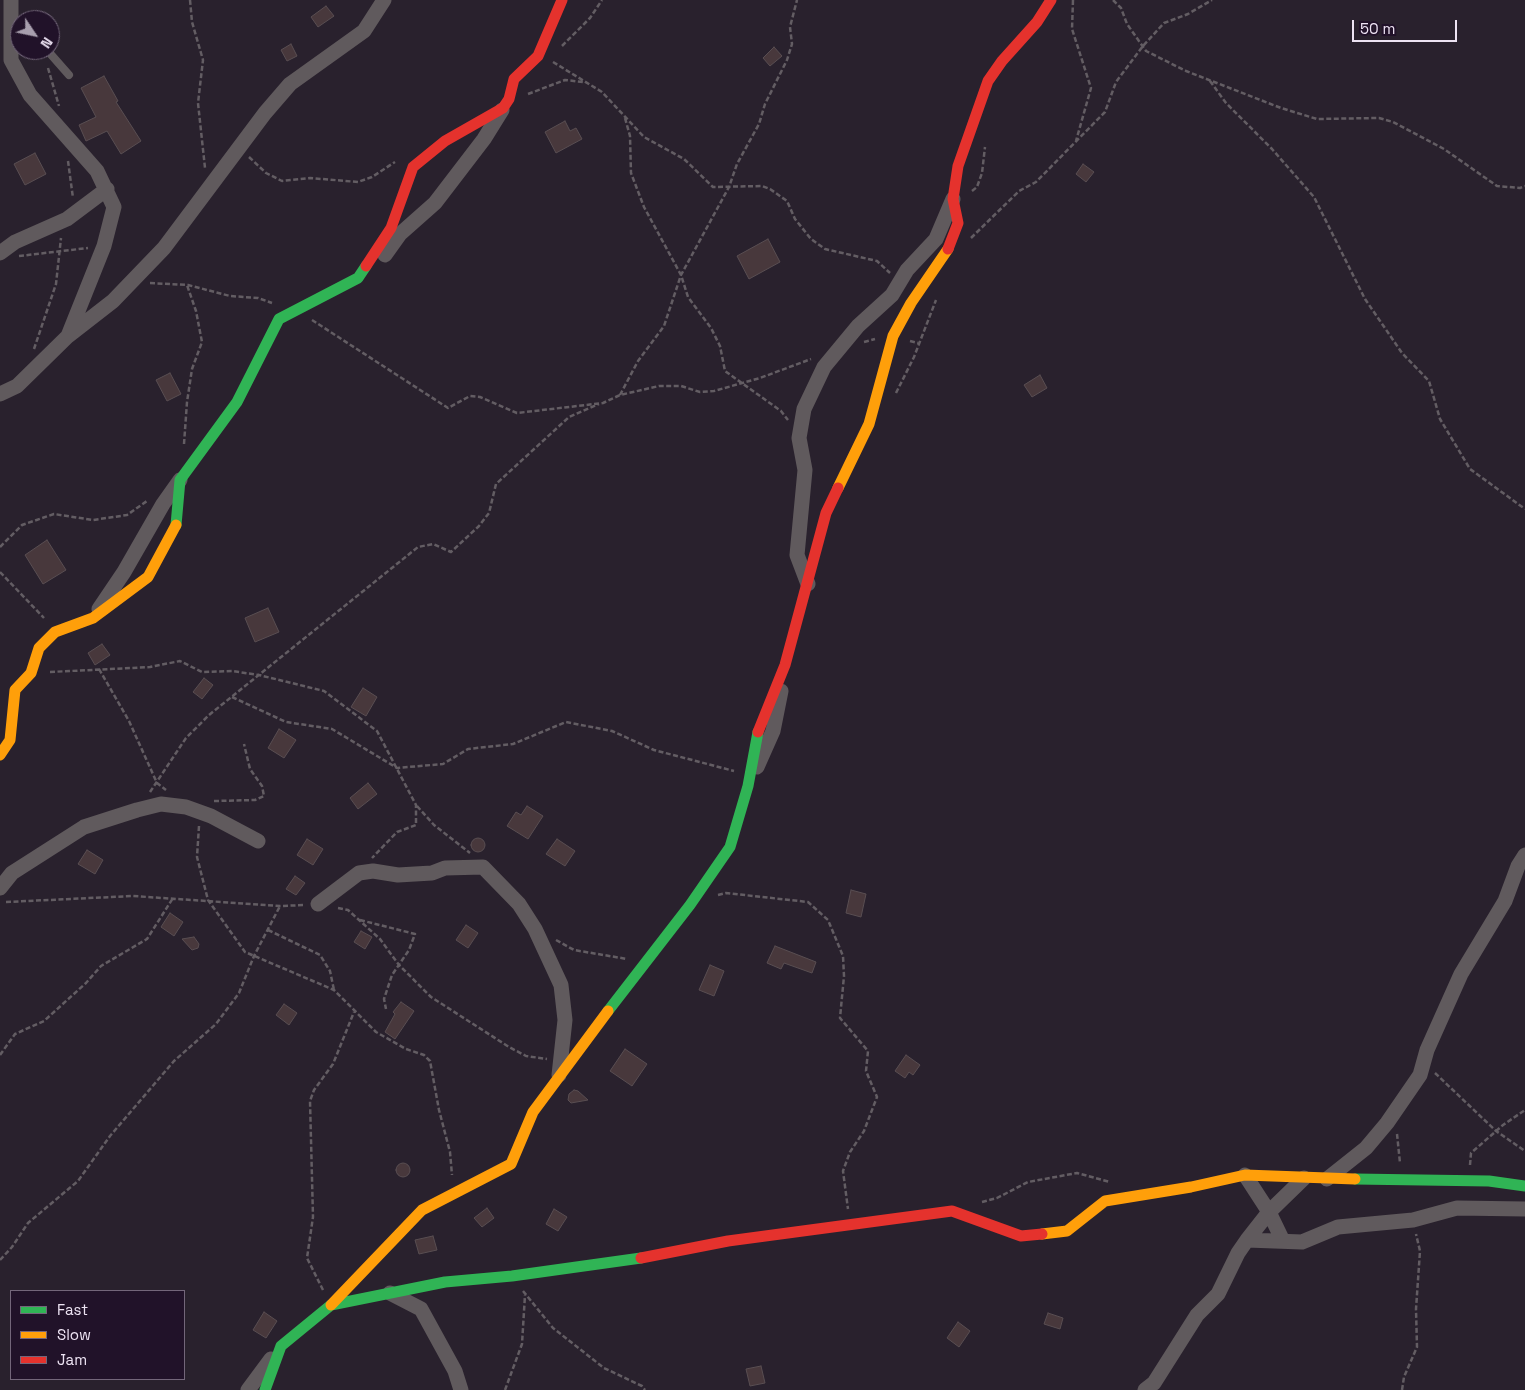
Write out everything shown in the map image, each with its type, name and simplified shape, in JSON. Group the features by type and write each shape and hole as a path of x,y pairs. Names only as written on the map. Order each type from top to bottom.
{"street":[{"path":"0,394 17,386 68,336 113,301 164,248 265,113 290,84 364,31 384,0"},
{"path":"93,618 124,572 163,504 237,402 279,319 358,278 377,265 400,234 435,203 484,139 506,104 514,79 538,56 562,0"},
{"path":"808,584 797,554 805,470 800,434 804,409 824,367 858,326 881,306 895,290 907,270 936,239 953,199 958,166 988,81 1002,61 1037,22 1050,0"},
{"path":"10,60 30,95 97,170 114,207 104,246 68,336"},
{"path":"358,278 391,228 413,167 445,141 506,104"},
{"path":"0,253 15,242 67,219 107,189"},
{"path":"248,1390 281,1346 330,1305 422,1210 510,1164 533,1112 559,1068 690,905 730,847 749,780 773,732 785,665 826,513 869,424 893,336 911,303 947,251 958,223 953,199"},
{"path":"0,755 10,740 8,692 31,673 39,648 55,632 93,618 148,577 176,524 180,480"},
{"path":"0,888 12,874 84,827 161,804 186,807 211,816 258,841"},
{"path":"1327,1179 1366,1148 1396,1110 1420,1075 1427,1050 1461,974 1505,901 1522,860 1525,843"},
{"path":"318,904 359,874 373,871 398,875 432,873 445,868 483,867 519,904 535,930 561,985 565,1020 559,1068"},
{"path":"1245,1174 1269,1212 1283,1241"},
{"path":"330,1305 445,1282 512,1276 623,1262 728,1241 952,1211 1021,1236 1067,1231 1105,1201 1191,1187 1245,1174 1327,1179 1488,1181 1525,1186"},
{"path":"1145,1390 1154,1383 1197,1315 1218,1294 1238,1253 1247,1240 1269,1212 1304,1178"},
{"path":"1247,1240 1302,1242 1338,1227 1413,1220 1457,1208 1525,1209"},
{"path":"390,1294 421,1310 455,1371 461,1390"},
{"path":"265,1390 281,1346"}],"lane":[{"path":"56,60 69,75"}],"path":[{"path":"190,0 192,22 203,60 198,103 208,190"},
{"path":"560,48 590,18 602,0"},
{"path":"620,395 638,361 664,326 681,275 729,187 737,164 759,124 764,104 787,60 792,44 790,27 797,0"},
{"path":"1073,0 1072,29 1091,88 1076,143"},
{"path":"1113,0 1121,8 1127,24 1146,51 1210,81 1281,108 1317,119 1379,118 1393,122 1444,149 1497,186 1520,188 1525,186"},
{"path":"969,239 976,235 1019,191 1036,182 1105,112 1116,82 1143,46 1164,23 1188,14 1212,0"},
{"path":"538,56 559,64 602,92 644,137 684,159 713,187 762,186 770,189 786,201 795,219 811,239 832,252 877,261 889,272 895,290"},
{"path":"506,104 565,80 584,82"},
{"path":"1210,81 1226,103 1272,149 1314,197 1365,299 1402,353 1429,381 1440,419 1470,469 1525,508"},
{"path":"624,117 630,136 631,173 644,207 681,275 688,298 711,328 720,346 725,371 744,382 781,410 800,434"},
{"path":"239,148 266,172 282,181 310,178 358,182 372,177 396,162"},
{"path":"15,256 104,246"},
{"path":"131,282 187,285 230,296 258,298 296,310"},
{"path":"183,450 192,369 202,342 196,311 187,285"},
{"path":"894,396 900,388 937,295"},
{"path":"307,317 448,408 470,396 480,397 517,413 603,403"},
{"path":"841,346 893,336 918,343"},
{"path":"137,810 186,738 258,675 418,548 433,544 451,552 479,526 489,513 496,484 568,416 620,395 658,386 673,385 700,392 714,391 816,357"},
{"path":"0,547 22,525 54,514 93,520 127,515 150,500"},
{"path":"0,572 33,604 55,632"},
{"path":"31,673 150,667 180,661 202,672 232,671 258,675 324,691 378,731 416,804 434,825 466,848 483,867"},
{"path":"99,669 129,721 157,782 186,807 199,824 197,857 208,900 245,952 334,990 376,1032 406,1049 424,1055 430,1061 439,1110 450,1152 453,1194"},
{"path":"232,697 286,722 332,729 397,768 442,764 468,749 513,744 566,722 612,732 654,750 749,780"},
{"path":"212,801 255,800 264,796 262,786 250,768 244,744"},
{"path":"359,874 384,844 397,832 416,825 416,804"},
{"path":"717,896 726,893 808,902 828,920 843,956 844,976 840,1018 868,1051 866,1071 877,1097 864,1131 850,1152 843,1171 845,1197 853,1224"},
{"path":"0,903 59,898 133,896 280,906 318,904 348,910 380,939 399,965 431,997 508,1048 559,1068"},
{"path":"0,1055 15,1034 44,1021 86,983 101,966 147,939 173,898"},
{"path":"0,1260 12,1247 28,1223 78,1181 110,1136 174,1061 216,1024 239,993 254,956 280,906"},
{"path":"358,920 415,934 409,950 392,975 384,999 386,1009"},
{"path":"268,930 320,955 330,971 334,990"},
{"path":"535,930 574,950 630,959"},
{"path":"330,1305 307,1258 313,1217 310,1101 314,1090 333,1064 354,1012"},
{"path":"1427,1050 1433,1071 1496,1131 1525,1151"},
{"path":"1396,1110 1401,1181"},
{"path":"1468,1181 1471,1153 1496,1131 1525,1110"},
{"path":"979,1203 997,1198 1028,1182 1077,1173 1119,1184"},
{"path":"1402,1390 1404,1376 1417,1347 1416,1309 1420,1251 1413,1220"},
{"path":"512,1276 553,1328 604,1368 642,1386 645,1390"},
{"path":"505,1390 522,1344 525,1293"}],"building":[{"path":"326,6 334,16 318,27 311,17"},
{"path":"291,44 297,56 287,61 281,50"},
{"path":"774,47 782,56 770,66 763,58"},
{"path":"104,76 118,101 116,102 141,141 121,154 107,131 86,141 79,125 96,117 81,88"},
{"path":"565,121 570,131 576,128 582,139 556,153 545,132"},
{"path":"35,153 46,174 25,185 14,164"},
{"path":"1083,164 1094,172 1086,182 1076,174"},
{"path":"768,239 780,262 749,279 737,256"},
{"path":"170,373 181,394 167,401 156,380"},
{"path":"1040,375 1047,388 1032,397 1024,385"},
{"path":"47,540 66,570 43,584 25,555"},
{"path":"268,608 279,632 255,642 245,618"},
{"path":"102,644 110,655 95,665 88,653"},
{"path":"204,678 213,685 202,699 193,692"},
{"path":"363,688 377,697 366,716 351,707"},
{"path":"279,729 296,740 284,758 268,748"},
{"path":"368,783 377,794 358,809 350,798"},
{"path":"527,806 543,816 528,839 507,826 516,812 521,815"},
{"path":"478,838 483,840 485,845 483,850 478,852 473,850 471,845 473,840"},
{"path":"307,839 323,849 313,865 297,855"},
{"path":"557,839 575,851 565,866 546,854"},
{"path":"87,850 103,860 95,874 78,864"},
{"path":"295,876 305,883 296,895 286,889"},
{"path":"851,890 866,894 861,917 846,913"},
{"path":"170,913 183,922 174,936 161,927"},
{"path":"466,925 478,933 468,948 456,940"},
{"path":"361,931 372,937 365,949 354,942"},
{"path":"194,937 199,944 198,948 192,950 182,939"},
{"path":"775,946 816,962 812,973 784,963 781,969 767,963"},
{"path":"710,965 724,971 714,996 699,990"},
{"path":"401,1002 414,1011 395,1039 385,1032 395,1014 393,1012"},
{"path":"284,1004 297,1013 289,1025 276,1015"},
{"path":"625,1049 647,1064 632,1086 610,1071"},
{"path":"906,1055 920,1065 913,1075 909,1072 905,1078 895,1071"},
{"path":"574,1090 578,1091 588,1100 571,1103 568,1100 569,1094"},
{"path":"400,1163 406,1163 410,1170 406,1177 400,1177 396,1173 396,1167"},
{"path":"487,1208 494,1218 482,1227 474,1218"},
{"path":"554,1209 567,1217 558,1231 546,1224"},
{"path":"433,1236 437,1250 419,1254 415,1240"},
{"path":"264,1312 277,1321 266,1338 253,1330"},
{"path":"1048,1313 1063,1318 1060,1329 1044,1324"},
{"path":"958,1322 970,1331 959,1347 947,1338"},
{"path":"761,1366 765,1383 750,1386 746,1369"}],"traffic: fast":[{"path":"176,525 180,480 237,402 279,319 358,278 366,266"},
{"path":"608,1011 690,905 730,847 748,786 758,732"},
{"path":"1355,1179 1489,1181 1525,1186"},
{"path":"265,1390 281,1346 331,1305 445,1282 512,1276 641,1258"}],"traffic: slow":[{"path":"838,488 869,424 893,336 911,303 948,249"},
{"path":"0,755 10,740 15,690 31,673 39,648 55,632 93,618 148,577 176,525"},
{"path":"331,1305 422,1210 511,1164 533,1112 608,1011"},
{"path":"1042,1234 1067,1231 1105,1201 1191,1187 1245,1175 1355,1179"}],"traffic: jam":[{"path":"366,266 391,228 413,167 445,141 503,108 509,99 514,79 538,56 562,0"},
{"path":"948,249 958,223 953,199 958,166 988,81 1002,61 1037,22 1051,0"},
{"path":"758,732 785,665 826,513 838,488"},
{"path":"641,1258 728,1241 952,1211 1021,1236 1042,1234"}]}
